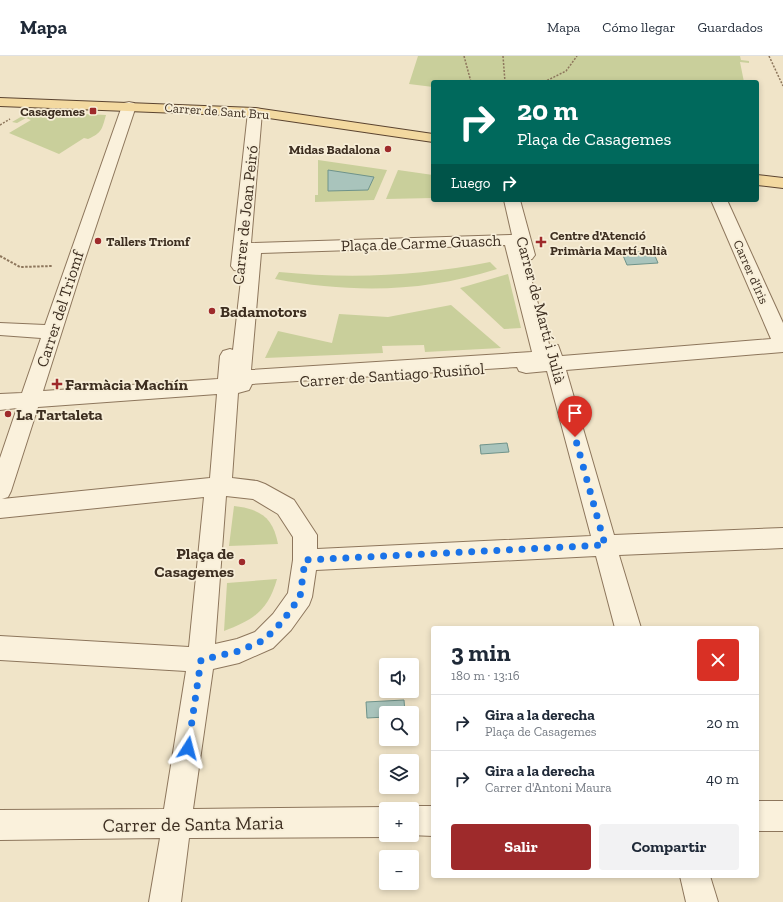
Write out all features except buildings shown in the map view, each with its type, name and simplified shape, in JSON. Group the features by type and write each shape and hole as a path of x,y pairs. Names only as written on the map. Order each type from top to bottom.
{"main road":[{"name":"Carrer de Sant Bru","path":"0,102 255,112 431,138"},
{"path":"759,180 783,183"}],"street":[{"name":"Carrer del Triomf","path":"0,491 74,265 129,106"},
{"name":"Carrer de Joan Peiró","path":"220,486 227,387 255,112"},
{"name":"Carrer de Martí i Julià","path":"513,202 555,364 627,626"},
{"name":"Carrer d'Iris","path":"720,202 783,345"},
{"name":"Plaça de Carme Guasch","path":"512,240 543,358 240,378 253,248 512,240"},
{"path":"0,329 52,332"},
{"name":"Carrer de Santiago Rusiñol","path":"0,402 555,364 783,345"},
{"path":"165,902 201,660 215,495 220,486"},
{"path":"0,510 220,486 257,490 286,507 304,535 305,560 300,597 282,622 264,640 239,651 201,660 0,648"},
{"path":"305,560 783,538"},
{"path":"759,816 783,816"},
{"path":"419,821 431,821"},
{"name":"Carrer de Santa Maria","path":"0,825 379,822"},
{"path":"696,878 702,902"}],"path":[{"path":"464,56 470,80"},
{"path":"503,56 505,80"},
{"path":"549,80 563,74 573,65 577,56"},
{"path":"769,56 783,86"},
{"path":"0,256 20,267 74,265"}],"green space":[{"path":"418,56 740,56 741,60 749,61 749,63 740,62 744,80 431,80 431,87 409,84"},
{"path":"31,111 71,113 71,115 106,115 102,127 96,135 88,139 84,138 59,154 9,133 31,120 26,118 17,123 12,122"},
{"path":"318,160 387,170 374,200 315,202 315,195 318,195"},
{"path":"398,170 431,175 431,198 386,199"},
{"path":"490,262 497,269 441,283 414,286 386,288 331,287 275,279 279,272 359,276 385,275 464,267"},
{"path":"508,274 521,328 504,329 460,288"},
{"path":"451,305 501,348 425,352 424,345 382,346 383,353 265,358 278,331 332,343 339,314 388,317"},
{"path":"234,506 251,509 264,516 273,527 278,544 229,546"},
{"path":"277,579 269,599 258,613 243,623 224,631 227,583"}],"water":[{"path":"328,170 374,177 368,190 328,191"},
{"path":"653,251 658,263 627,265 622,253"},
{"path":"507,443 509,452 481,454 480,445"},
{"path":"404,700 404,706 379,706 379,717 367,718 366,702"}],"place":[{"name":"Casagemes","path":"93,111"},
{"name":"Midas Badalona","path":"388,149"},
{"name":"Tallers Triomf","path":"98,241"},
{"name":"Centre d'Atenció Primària Martí Julià","path":"541,242"},
{"name":"Badamotors","path":"212,311"},
{"name":"Farmàcia Machín","path":"57,384"},
{"name":"La Tartaleta","path":"8,414"},
{"name":"Plaça de Casagemes","path":"242,562"}],"route":[{"path":"188,748 201,660 239,651 264,640 282,622 300,597 305,560 605,545 575,437"}]}
